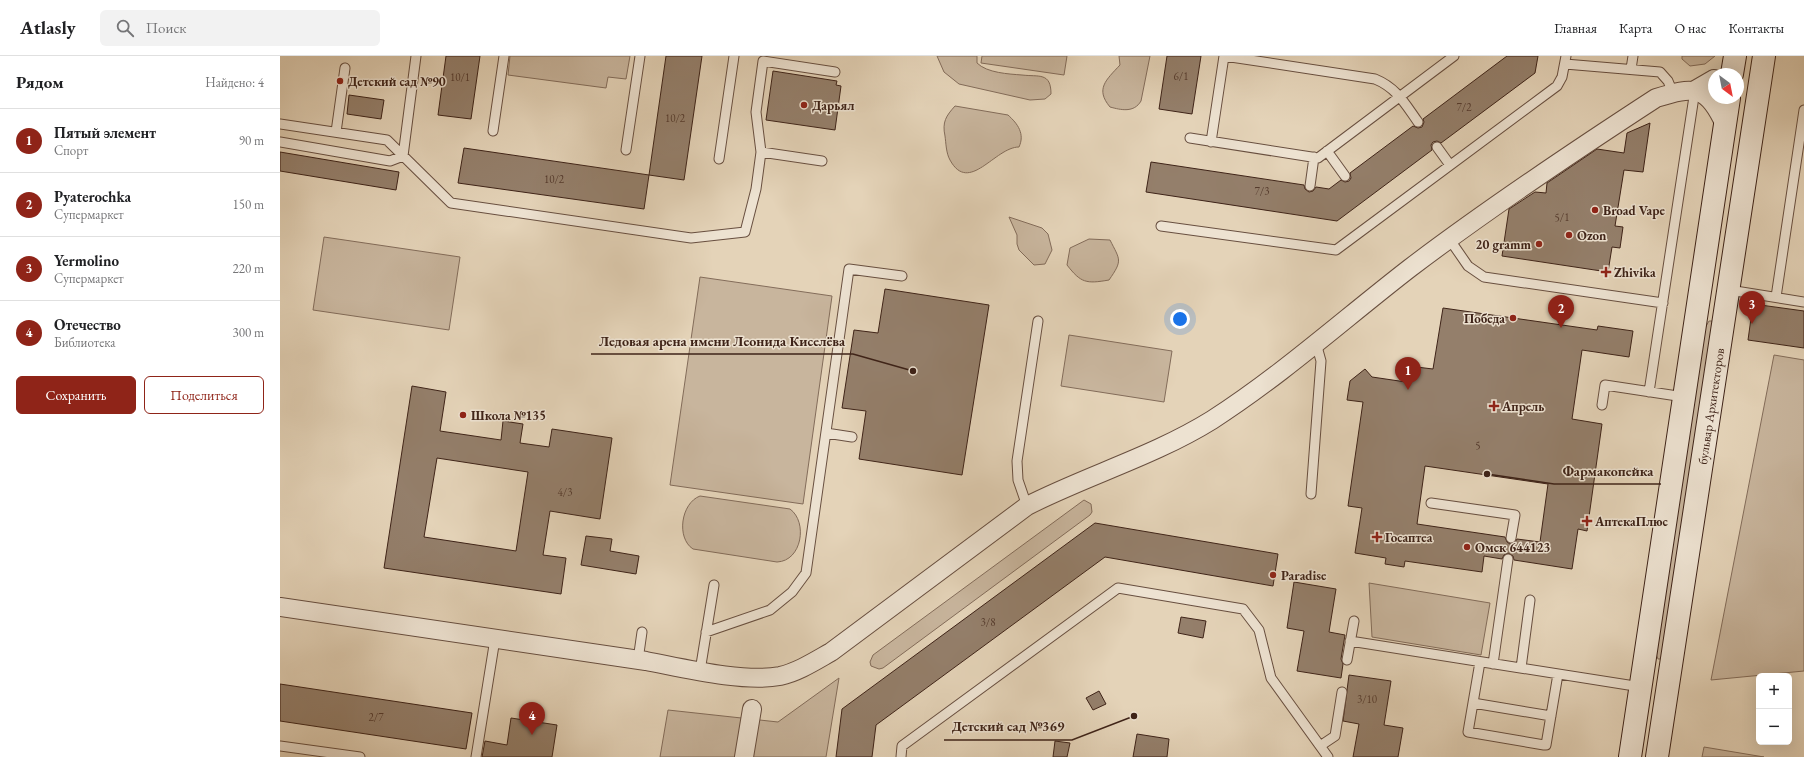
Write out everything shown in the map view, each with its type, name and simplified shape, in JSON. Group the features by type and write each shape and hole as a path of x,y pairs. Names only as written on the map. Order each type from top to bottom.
{"main road":[{"path":"1733,68 1735,56"},
{"name":"бульвар Архитекторов","path":"1657,757 1764,56"},
{"path":"1630,757 1728,104"}],"street":[{"path":"1726,68 1735,56"},
{"path":"280,607 638,660 700,671 753,678 781,676 809,664 831,652 1027,506 1064,488 1169,444 1204,424 1254,392 1411,268 1625,118 1656,98 1673,93 1693,90 1708,82"},
{"path":"1693,90 1708,98 1718,109 1725,125"},
{"path":"744,757 752,709"}],"lane":[{"path":"403,156 416,56"},
{"path":"493,131 504,56"},
{"path":"626,150 640,56"},
{"path":"719,159 734,56"},
{"path":"1211,142 1224,56 1375,79 1387,84 1400,97 1418,122"},
{"path":"1190,138 1318,158 1454,56"},
{"path":"1631,69 1633,56"},
{"path":"280,124 387,140 451,203 691,238 745,232 756,189 761,152 756,112 762,59 835,72"},
{"path":"1161,226 1336,250 1557,86 1562,77 1566,60 1660,72 1668,81 1673,93"},
{"path":"336,132 345,68"},
{"path":"1650,392 1693,90"},
{"path":"1776,297 1804,110"},
{"path":"280,142 390,161 403,156"},
{"path":"1437,147 1450,165"},
{"path":"1326,151 1346,176"},
{"path":"761,152 822,161"},
{"path":"1310,186 1314,157"},
{"path":"1450,240 1468,266 1484,277 1663,303"},
{"path":"706,632 770,610 792,592 806,573 850,269 902,276"},
{"path":"1729,290 1804,302"},
{"path":"1027,506 1018,480 1016,461 1038,321"},
{"path":"1311,494 1321,361 1316,343"},
{"path":"1602,405 1605,385 1684,397"},
{"path":"826,433 852,437"},
{"path":"1431,503 1515,515 1511,538"},
{"path":"1493,664 1508,560"},
{"path":"700,671 714,585"},
{"path":"901,757 902,746 1118,588 1243,609 1259,630 1271,678 1328,757"},
{"path":"1520,668 1530,600"},
{"path":"1347,660 1354,621"},
{"path":"638,660 642,632"},
{"path":"476,757 495,639"},
{"path":"1350,641 1641,687"},
{"path":"1480,662 1468,732 1544,745 1546,745 1558,674"},
{"path":"1320,746 1335,736 1342,692"},
{"path":"1473,703 1551,716"},
{"path":"280,746 360,757"}],"shaded area":[{"path":"510,56 630,56 626,79 608,77 606,88 508,75"},
{"path":"937,56 977,56 977,63 992,71 1043,77 1049,82 1051,94 1045,99 1030,100 959,84 944,72"},
{"path":"982,56 1067,56 1064,75 981,63"},
{"path":"1119,56 1150,56 1141,101 1135,107 1127,110 1110,107 1103,95 1104,85 1110,75 1120,65"},
{"path":"1682,56 1715,56 1705,64 1690,66 1682,59"},
{"path":"955,106 1008,115 1020,130 1021,142 1019,147 1010,149 983,167 974,171 965,173 957,169 950,160 946,148 944,131 944,123 947,116"},
{"path":"1009,217 1042,228 1048,234 1052,250 1045,264 1034,265 1019,250 1017,235"},
{"path":"324,237 460,257 449,330 313,310"},
{"path":"1089,239 1110,240 1118,256 1118,264 1109,280 1095,282 1085,281 1076,276 1067,265 1070,248"},
{"path":"700,277 832,296 803,504 670,485"},
{"path":"1709,321 1712,321 1714,330 1661,659 1658,659 1656,654 1705,328"},
{"path":"1069,335 1172,351 1164,402 1061,386"},
{"path":"1774,355 1804,360 1804,671 1756,673 1756,676 1711,680"},
{"path":"700,496 790,509 796,515 799,523 800,540 797,548 792,555 785,560 777,562 693,549 684,537 683,521 688,506"},
{"path":"1084,500 1091,504 1092,512 1090,515 883,668 879,669 871,666 870,662 873,655"},
{"path":"1369,583 1490,603 1481,655 1372,637"},
{"path":"839,678 826,757 660,757 668,710 778,722"},
{"path":"1704,747 1764,757 1702,757"}],"building":[{"path":"446,56 480,56 471,119 438,115"},
{"path":"666,56 702,56 684,180 649,175"},
{"path":"1167,56 1201,56 1192,114 1159,109"},
{"path":"1507,56 1538,56 1535,73 1441,143 1437,141 1433,142 1431,145 1432,150 1337,221 1146,192 1151,162 1304,185 1305,189 1309,192 1313,191 1316,187 1329,189 1341,180 1345,182 1349,181 1351,178 1350,173 1413,126 1418,128 1422,127 1424,122 1423,119"},
{"path":"773,71 837,81 836,85 841,86 835,130 766,120"},
{"path":"349,95 384,100 381,119 347,114"},
{"path":"1650,123 1643,172 1624,170 1615,226 1623,227 1620,248 1612,247 1608,272 1502,256 1509,209 1535,192 1546,193 1547,183 1597,149 1624,153 1627,133"},
{"path":"464,148 649,175 644,209 458,183"},
{"path":"280,152 399,172 396,190 280,171"},
{"path":"885,289 989,305 962,475 859,459 866,411 842,408 854,330 878,333"},
{"path":"1753,304 1804,311 1804,348 1748,340"},
{"path":"1443,308 1597,330 1598,326 1633,331 1629,357 1582,350 1572,419 1602,424 1587,531 1578,529 1572,569 1514,560 1513,556 1508,553 1504,555 1502,559 1484,556 1482,572 1405,561 1404,567 1385,564 1386,558 1355,553 1362,508 1348,506 1363,402 1347,400 1350,381 1365,369 1372,377 1406,382 1408,366 1433,369","holes":["1425,466 1548,484 1540,542 1517,539 1515,542 1510,544 1507,542 1505,537 1417,524"]},
{"path":"412,386 446,392 440,431 501,440 503,421 523,424 520,443 549,447 552,429 612,438 600,519 550,511 543,555 566,558 561,594 384,568","holes":["437,458 528,472 516,551 424,537"]},
{"path":"1095,523 1278,554 1273,586 1105,557 876,725 872,757 836,757 842,709"},
{"path":"586,536 612,539 610,551 639,556 636,574 581,565"},
{"path":"1294,582 1336,589 1329,632 1345,635 1341,659 1343,664 1341,678 1297,671 1304,631 1287,628"},
{"path":"1181,617 1206,621 1203,638 1178,633"},
{"path":"1349,675 1391,681 1384,725 1403,728 1398,757 1353,757 1359,724 1343,721"},
{"path":"280,684 472,713 466,749 280,721"},
{"path":"1099,691 1106,704 1093,710 1086,698"},
{"path":"511,718 557,725 552,757 482,757 485,741 507,745"},
{"path":"1137,734 1169,739 1167,757 1133,757"},
{"path":"1055,741 1070,743 1067,757 1053,757"}],"place":[{"name":"Детский сад №90","path":"340,81"},
{"name":"Дарьял","path":"804,105"},
{"name":"Broad Vape","path":"1595,210"},
{"name":"Ozon","path":"1569,235"},
{"name":"20 gramm","path":"1539,244"},
{"name":"Zhivika","path":"1606,272"},
{"name":"Победа","path":"1513,318"},
{"name":"Yermolino","path":"1752,324"},
{"name":"Pyaterochka","path":"1561,328"},
{"name":"Ледовая арена имени Леонида Киселёва","path":"913,371"},
{"name":"Пятый элемент","path":"1408,390"},
{"name":"Апрель","path":"1494,406"},
{"name":"Школа №135","path":"463,415"},
{"name":"Фармакопейка","path":"1487,474"},
{"name":"АптекаПлюс","path":"1587,521"},
{"name":"Госаптеа","path":"1377,537"},
{"name":"Омск 644123","path":"1467,547"},
{"name":"Paradise","path":"1273,575"},
{"name":"Детский сад №369","path":"1134,716"},
{"name":"Отечество","path":"532,735"}]}
